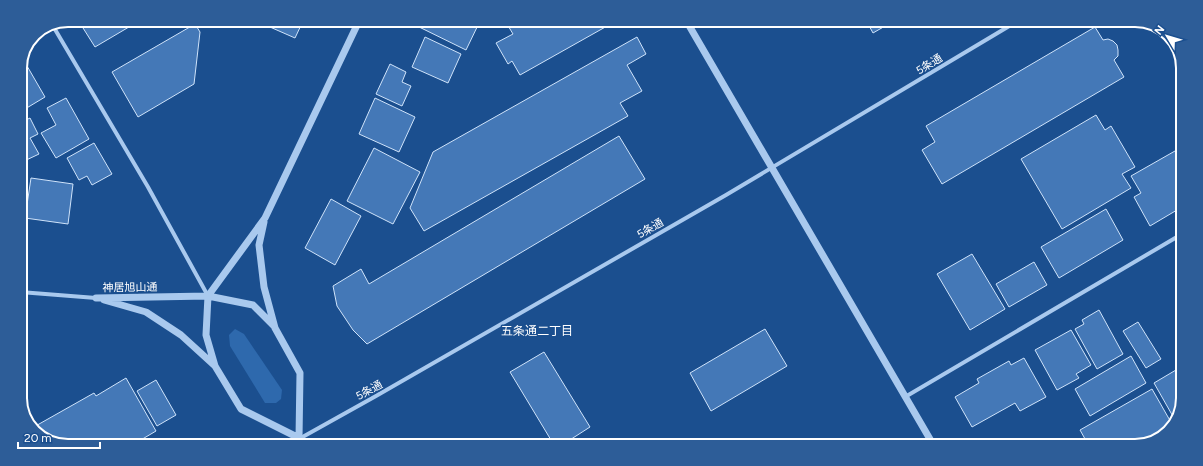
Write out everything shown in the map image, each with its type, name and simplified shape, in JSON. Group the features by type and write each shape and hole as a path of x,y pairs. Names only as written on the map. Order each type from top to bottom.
{"street":[{"name":"神居旭山通","path":"296,439 241,409 215,366 206,335 208,296 265,218 356,27"},
{"path":"690,27 930,439"},
{"name":"5条通","path":"303,439 771,167 1008,27"},
{"path":"55,29 148,187 208,296"},
{"name":"神居旭山通","path":"265,218 259,245 264,287 275,328 300,373 300,439"},
{"path":"905,397 1176,238"},
{"path":"27,293 96,298"},
{"name":"神居旭山通","path":"96,298 208,296 253,305 275,328"},
{"name":"神居旭山通","path":"96,298 146,312 181,335 215,366"}],"shaded area":[{"path":"235,329 244,334 282,390 281,399 276,403 265,403 230,346 229,335"}],"building":[{"path":"82,27 129,27 95,47"},
{"path":"190,27 197,27 200,32 194,84 138,117 112,72"},
{"path":"270,27 300,27 295,38"},
{"path":"419,27 477,27 466,50"},
{"path":"509,27 605,27 520,75 512,61 508,64 496,43 513,34"},
{"path":"870,27 883,27 873,33"},
{"path":"1095,27 1103,40 1108,39 1117,45 1118,56 1114,60 1124,77 942,184 922,150 935,142 926,126"},
{"path":"425,37 461,54 448,83 412,67"},
{"path":"637,37 646,54 627,65 642,91 620,103 628,116 424,231 410,208 433,152"},
{"path":"390,64 406,72 402,82 411,86 402,106 376,94"},
{"path":"27,66 45,97 27,108"},
{"path":"66,98 89,139 56,158 41,133 56,125 47,108"},
{"path":"375,98 415,117 399,152 359,134"},
{"path":"1096,115 1105,130 1111,126 1135,167 1122,174 1131,188 1062,229 1021,159"},
{"path":"30,118 38,134 30,138 39,154 27,160 27,120"},
{"path":"619,136 645,179 367,344 353,330 337,306 333,286 361,269 369,284"},
{"path":"94,143 112,174 92,185 87,176 79,180 67,158"},
{"path":"374,148 420,172 393,224 347,201"},
{"path":"1176,150 1176,211 1150,226 1134,197 1141,193 1131,176"},
{"path":"31,178 73,184 68,224 27,218 27,205"},
{"path":"331,199 361,216 335,265 305,248"},
{"path":"1106,209 1123,240 1059,278 1041,247"},
{"path":"972,254 1005,309 970,330 937,274"},
{"path":"1034,262 1047,285 1009,307 996,284"},
{"path":"1099,310 1123,354 1097,369 1075,329 1084,324 1082,320"},
{"path":"1138,322 1161,359 1146,368 1123,331"},
{"path":"765,329 787,366 711,411 690,373"},
{"path":"1071,330 1091,365 1076,374 1079,378 1057,390 1035,350"},
{"path":"544,352 590,427 571,439 550,439 510,372"},
{"path":"1131,356 1146,383 1090,416 1075,389"},
{"path":"1024,358 1046,397 1020,411 1015,403 972,427 955,397 979,383 977,379 1009,361 1011,365"},
{"path":"1176,370 1176,403 1172,415 1154,383"},
{"path":"126,378 156,431 142,439 68,439 50,435 38,425 94,393 96,396"},
{"path":"156,380 176,415 157,426 137,391"},
{"path":"1152,389 1169,419 1158,432 1140,439 1085,439 1080,430"}],"district":[{"name":"五条通二丁目","path":"537,331"}]}
